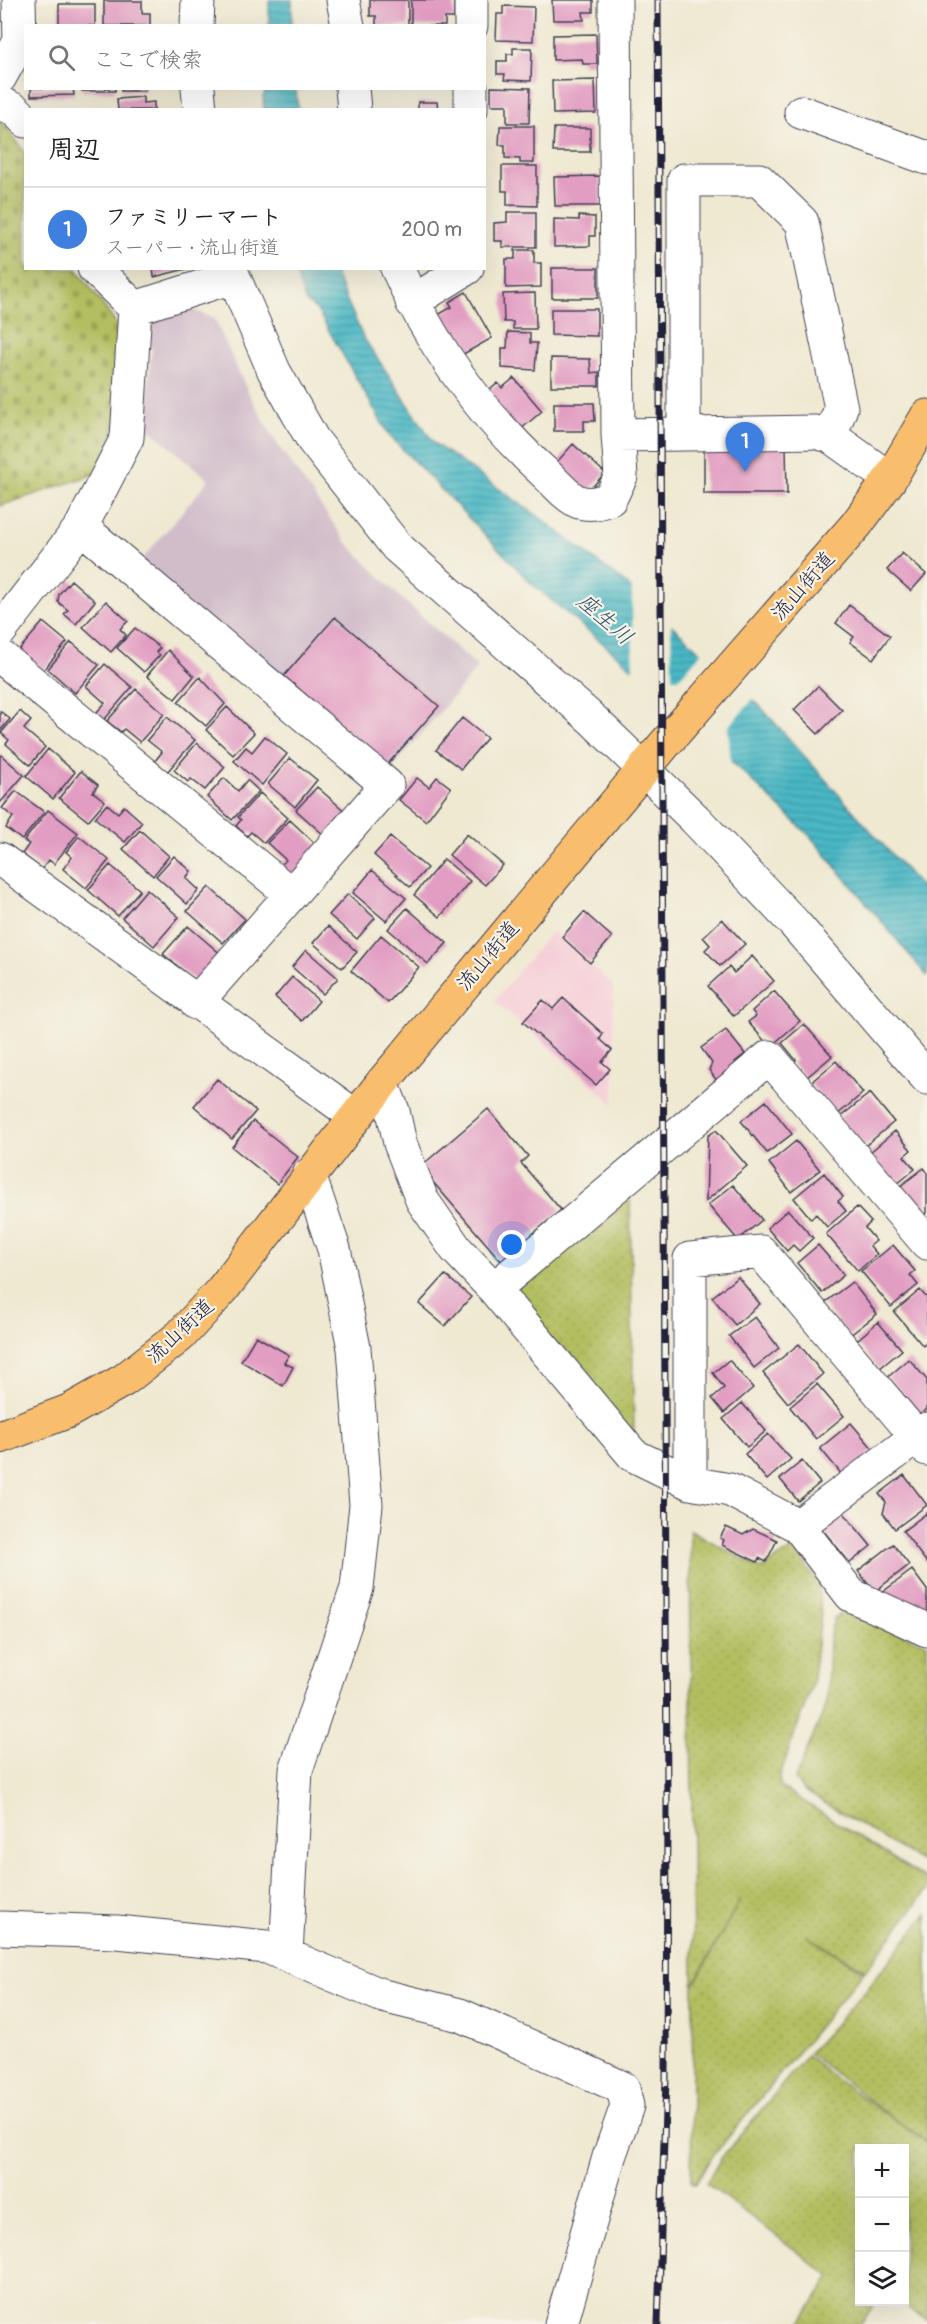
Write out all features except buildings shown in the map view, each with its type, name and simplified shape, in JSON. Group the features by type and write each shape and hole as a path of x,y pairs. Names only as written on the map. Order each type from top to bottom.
{"main road":[{"name":"流山街道","path":"0,1437 69,1410 124,1380 180,1336 222,1290 382,1083 654,757 856,525 890,479 927,416"}],"street":[{"path":"0,77 20,41 20,0"},
{"path":"197,24 198,0"},
{"path":"343,0 348,24"},
{"path":"471,0 471,24"},
{"path":"398,270 433,341 463,386 514,445 576,501 593,505 610,499 621,476 618,435 615,0"},
{"path":"198,90 200,108"},
{"path":"352,90 354,108"},
{"path":"471,90 471,108"},
{"path":"0,103 15,110 24,119"},
{"path":"801,112 927,158"},
{"path":"684,433 684,180 759,180 802,222 841,408 830,436"},
{"path":"0,631 81,527 127,438 135,308 96,270"},
{"path":"412,302 464,270"},
{"path":"135,308 231,273 274,371 313,440 397,547 593,720 654,757 695,819 794,922 927,1078"},
{"path":"618,435 814,432 830,436 890,479"},
{"path":"81,527 387,785 196,1003"},
{"path":"0,656 291,894"},
{"path":"0,859 355,1116"},
{"path":"494,1289 769,1057 927,1243"},
{"path":"382,1083 393,1111 400,1143 422,1200 456,1249 494,1289 633,1455 690,1483 730,1490 798,1526 851,1594 927,1630"},
{"path":"286,1954 297,1770 357,1588 366,1505 354,1348 334,1249 309,1175"},
{"path":"690,1483 690,1259 761,1252 924,1439 798,1526"},
{"path":"0,1928 117,1932 267,1947 383,1996 460,2015 623,2088 627,2106 609,2157 561,2324"}],"shaded area":[{"path":"185,307 214,318 250,396 277,444 347,543 402,599 478,667 387,774 139,563 209,480 146,426 151,419 145,414 152,350 147,330 154,318"},
{"path":"552,931 613,985 614,1104 494,1001"}],"green space":[{"path":"0,118 24,152 24,270 78,270 122,332 116,424 98,473 0,506"},
{"path":"630,1193 634,1439 509,1292"},
{"path":"690,1530 761,1569 794,1548 818,1583 821,1614 812,1685 779,1778 781,1787 927,1880 927,1890 866,1970 806,1936 864,1971 709,2161 695,2184 691,2181 693,1987 741,1898 693,1985"},
{"path":"846,1611 927,1644 927,1865 803,1790 795,1779 827,1703 829,1640 834,1618"},
{"path":"927,1913 927,2141 890,2116 809,2053 865,1991"},
{"path":"807,2055 839,2081 927,2143 927,2320 904,2306 909,2306 909,2144 855,2144 855,2306 873,2306 861,2324 799,2324 831,2277 706,2183 722,2157"}],"water":[{"path":"269,0 292,0 292,24 269,24"},
{"path":"266,90 296,90 298,108 264,108 263,97"},
{"name":"座生川","path":"294,270 333,270 363,337 434,443 535,514 624,582 759,705 927,894 927,976 810,836 636,671 532,584 389,435 317,310 305,301"}],"pier":[{"path":"632,585 671,621 672,678 679,678 703,651 754,698 728,727 731,766 633,671"}],"railway":[{"path":"658,0 667,1800 666,2079 658,2324"}],"place":[{"name":"ファミリーマート","path":"745,472"}]}
